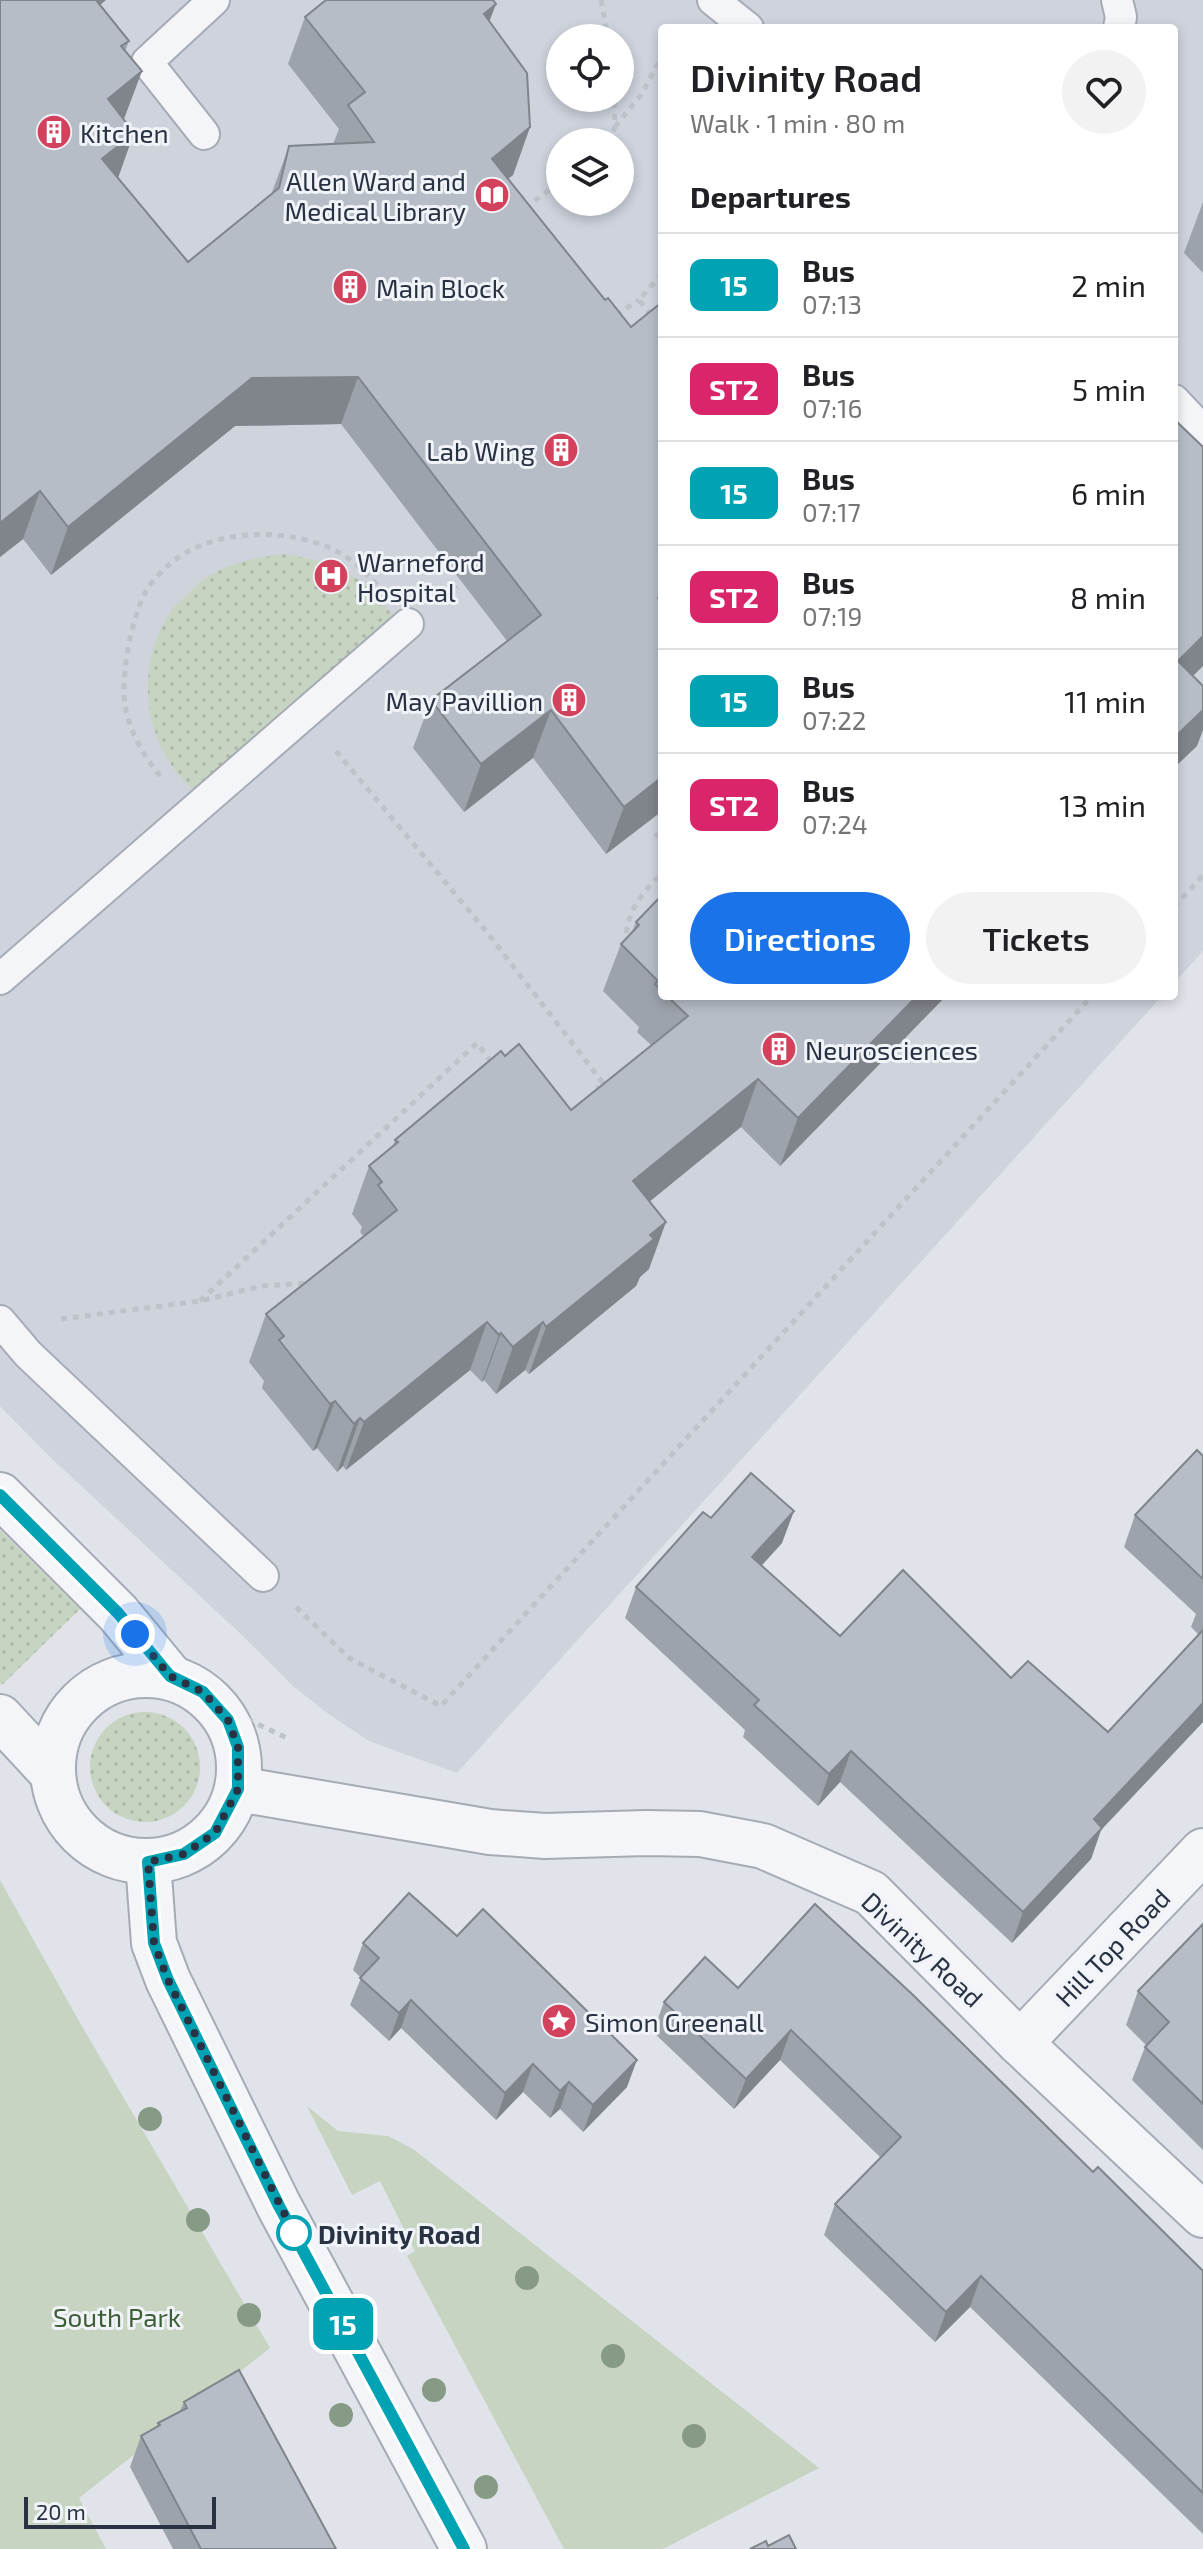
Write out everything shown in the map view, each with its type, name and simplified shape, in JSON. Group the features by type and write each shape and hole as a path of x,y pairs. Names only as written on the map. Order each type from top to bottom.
{"street":[{"path":"0,1495 118,1613 170,1676"},
{"path":"125,1675 170,1676 203,1692 228,1720 238,1747 238,1789 215,1833 184,1854 148,1862 113,1856 83,1837 61,1809 53,1774 59,1731 86,1695 125,1675"},
{"path":"0,1717 53,1774"},
{"name":"Divinity Road","path":"238,1789 490,1832 545,1836 700,1834 763,1846 871,1893 1020,2043 1203,2215"},
{"name":"Hill Top Road","path":"1020,2043 1203,1851"},
{"path":"148,1862 154,1943 168,1980 279,2206 464,2549"}],"lane":[{"path":"204,134 147,62 214,0"},
{"path":"713,0 743,24"},
{"path":"1117,0 1120,24"},
{"path":"1178,404 1203,431"},
{"path":"0,979 408,624"},
{"path":"2,1324 28,1354 263,1576"}],"path":[{"path":"601,0 605,24"},
{"path":"615,127 641,95 658,63"},
{"path":"614,112 615,127"},
{"path":"514,215 546,192"},
{"path":"607,322 639,300 658,279"},
{"path":"639,300 654,319"},
{"path":"192,814 149,762 132,730 125,706 124,679 131,636 147,590 171,563 204,544 236,537 269,535 297,538 325,546 346,557 365,572 408,624"},
{"path":"306,714 486,931 603,1083 592,1093"},
{"path":"655,833 658,837"},
{"path":"1178,903 1203,875"},
{"path":"629,949 625,933 632,910 658,878"},
{"path":"263,1576 349,1658 441,1706 1088,1000"},
{"path":"200,1301 477,1043 497,1069"},
{"path":"2,1324 200,1301 262,1286 309,1283 317,1291"}],"shaded area":[{"name":"Warneford Hospital","path":"0,0 1203,0 1203,951 1178,979 1178,24 658,24 658,1000 1158,1000 457,1773 369,1741 293,1686 49,1456 0,1406"}],"green space":[{"path":"285,554 330,563 369,586 397,621 193,789 163,751 154,729 148,682 158,636 172,609 204,579 243,561"},
{"path":"0,1530 80,1609 2,1685 0,1683"},
{"path":"145,1712 166,1716 184,1728 196,1746 200,1767 196,1788 184,1806 166,1818 145,1822 124,1818 106,1806 94,1788 90,1767 94,1746 106,1728 124,1716"},
{"name":"South Park","path":"0,1880 270,2348 79,2498 106,2549 0,2549"},
{"path":"307,2106 338,2131 388,2136 413,2149 819,2468 663,2549 564,2549 407,2256 415,2251 380,2181 352,2195"}],"building":[{"path":"0,0 96,0 129,41 121,46 142,71 108,99 134,133 102,159 188,262 279,188 289,146 374,142 348,105 365,92 305,17 326,0 493,0 496,4 484,14 527,73 530,127 492,159 605,300 608,298 631,327 658,305 658,780 624,807 551,710 481,764 431,700 541,615 358,377 252,378 68,527 40,491 0,523"},
{"path":"1178,423 1203,447 1203,636 1178,661"},
{"path":"1178,661 1203,686 1203,710 1178,734"},
{"path":"658,899 658,981 621,944 639,925 636,922"},
{"path":"671,1000 913,1000 798,1118 758,1079 633,1181 666,1222 650,1235 654,1239 546,1327 543,1322 513,1347 487,1322 364,1422 360,1418 354,1424 335,1401 330,1404 279,1340 284,1336 266,1314 397,1210 378,1185 382,1182 369,1166 398,1142 395,1140 501,1051 505,1056 519,1044 571,1110 688,1016"},
{"path":"1197,1450 1203,1456 1203,1579 1135,1515"},
{"path":"751,1473 794,1511 752,1557 840,1636 903,1570 1011,1678 1028,1661 1108,1732 1203,1630 1203,1703 1094,1819 1102,1828 1023,1912 851,1751 829,1774 754,1705 759,1700 636,1587 703,1512 711,1518"},
{"path":"409,1893 457,1936 483,1909 637,2060 593,2105 569,2082 560,2091 533,2064 505,2093 411,2000 399,2013 360,1978 379,1958 363,1943"},
{"path":"815,1904 912,1994 1093,2172 1098,2167 1203,2271 1203,2493 981,2276 946,2312 835,2204 901,2137 791,2030 746,2079 664,2002 705,1957 738,1988"},
{"path":"1203,1924 1203,2104 1145,2047 1169,2022 1138,1991"},
{"path":"239,2370 336,2549 201,2549 141,2436 187,2408 184,2402"},
{"path":"789,2535 796,2549 750,2549 766,2541 768,2546"}],"bus line":[{"name":"15","path":"0,1495 118,1613 170,1676 203,1692 228,1720 238,1747 238,1789 215,1833 184,1854 148,1862 154,1943 168,1980 279,2206 464,2549"}],"place":[{"name":"Kitchen","path":"54,132"},
{"name":"Allen Ward and Medical Library","path":"492,195"},
{"name":"Main Block","path":"350,287"},
{"name":"Lab Wing","path":"561,450"},
{"name":"Warneford Hospital","path":"331,576"},
{"name":"May Pavillion","path":"569,700"},
{"name":"Neurosciences","path":"779,1049"},
{"name":"Simon Greenall","path":"559,2021"},
{"name":"Divinity Road","path":"294,2233"}],"route":[{"path":"135,1634 170,1676 203,1692 228,1720 238,1747 238,1789 215,1833 184,1854 148,1862 154,1943 168,1980 294,2233"}]}
